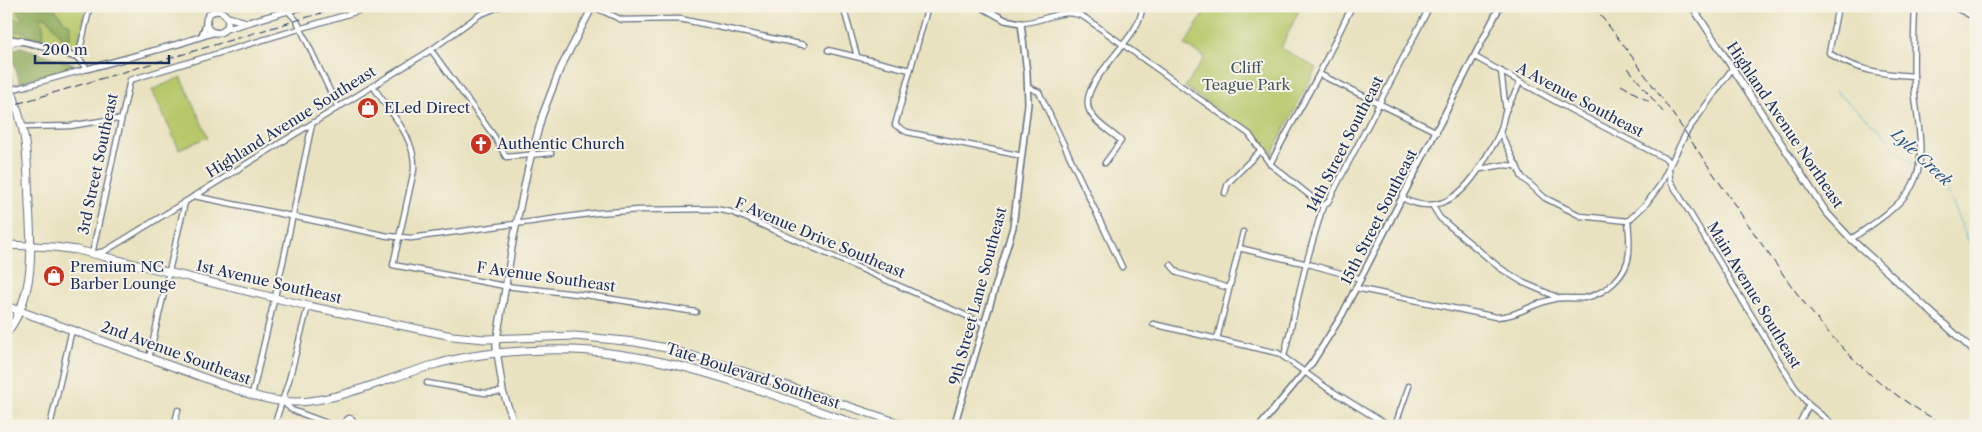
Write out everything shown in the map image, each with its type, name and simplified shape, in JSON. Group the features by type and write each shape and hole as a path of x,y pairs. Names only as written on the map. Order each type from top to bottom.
{"main road":[{"path":"207,6 210,14 207,22 209,28 215,32 304,6"},
{"path":"283,6 288,11"},
{"path":"515,426 503,392 496,353 496,339 516,224 531,155 542,116 560,69 593,6"},
{"name":"Highland Avenue Northeast","path":"1692,6 1820,204 1852,239 1976,353"},
{"path":"210,14 221,12 227,17 246,22"},
{"path":"225,29 228,23 227,17"},
{"path":"6,46 13,41 20,41"},
{"path":"6,73 22,127 26,149 32,246 28,282 21,311 6,334"},
{"name":"1st Avenue Southeast","path":"6,245 54,247 92,254 308,306 452,336 496,339"},
{"name":"2nd Avenue Southeast","path":"6,306 252,395 283,402"},
{"name":"Tate Boulevard Southeast","path":"496,339 575,336 635,342 666,348 908,426"},
{"name":"Tate Boulevard Southeast","path":"283,402 304,402 328,397 439,363 470,356 545,350 581,350 652,359 691,368 862,426"}],"street":[{"path":"78,58 90,6"},
{"path":"301,29 375,6"},
{"name":"Highland Avenue Southeast","path":"92,254 105,251 431,50 479,15 501,6"},
{"path":"593,6 622,20 680,19 804,44"},
{"path":"843,6 857,56"},
{"path":"928,6 895,125 907,132 970,147 1022,156"},
{"path":"980,6 1005,20 1021,23 1038,21 1063,12 1072,12 1084,17 1249,134 1270,164 1324,206"},
{"path":"1105,163 1121,142 1118,137 1093,117 1087,104 1088,97 1094,84 1140,20 1142,6"},
{"path":"1270,164 1319,74 1352,6"},
{"name":"14th Street Southeast","path":"1284,356 1306,264 1324,206 1430,6"},
{"name":"15th Street Southeast","path":"1260,426 1305,372 1332,334 1500,6"},
{"path":"1838,6 1829,53 1848,64 1868,71 1914,76"},
{"path":"1852,239 1898,204 1916,179 1920,153 1914,76 1915,6"},
{"path":"1952,6 1976,18"},
{"path":"288,11 297,21 338,108"},
{"path":"202,35 207,22"},
{"name":"9th Street Lane Southeast","path":"954,426 1013,227 1027,115 1028,87 1021,23"},
{"name":"3rd Street Southeast","path":"92,254 130,80 301,29"},
{"path":"6,91 187,42 202,35 215,32"},
{"path":"6,38 39,45 78,58 87,69"},
{"path":"431,50 494,136 506,157 550,153"},
{"path":"828,50 910,70"},
{"name":"A Avenue Southeast","path":"1475,57 1668,160 1670,166"},
{"path":"1356,288 1473,314 1503,317 1541,302 1561,298 1583,298 1598,293 1612,284 1623,272 1630,252 1628,221 1654,193 1685,135 1732,69"},
{"path":"1501,71 1506,111"},
{"path":"1319,74 1437,132"},
{"path":"1402,198 1416,204 1432,205 1445,202 1458,194 1480,169 1500,132 1506,111 1514,99 1520,82"},
{"path":"194,196 399,237 414,170 414,154 402,128 373,86"},
{"path":"1028,87 1039,92 1122,267"},
{"path":"22,127 56,127 112,119 121,120"},
{"path":"252,395 293,217 312,124"},
{"path":"1500,132 1522,177 1534,190 1562,208 1581,216 1628,221"},
{"path":"1225,193 1228,183 1260,151"},
{"path":"1480,169 1503,165 1517,166"},
{"name":"Main Avenue Southeast","path":"1670,166 1670,180 1794,386 1809,405 1835,426"},
{"path":"149,358 185,202"},
{"path":"1432,205 1440,218 1500,268 1524,283 1561,298"},
{"name":"F Avenue Drive Southeast","path":"399,237 422,237 596,214 639,210 708,208 727,211 985,324"},
{"path":"1217,339 1243,232"},
{"name":"F Avenue Southeast","path":"399,237 393,265 505,286 586,295 696,312"},
{"path":"1239,248 1361,279"},
{"path":"1171,265 1178,274 1229,288"},
{"path":"274,426 283,402 308,306"},
{"path":"1153,324 1269,350 1284,356 1327,388 1389,426"},
{"path":"50,426 72,329"},
{"path":"427,382 485,393 503,392"},
{"path":"1395,426 1409,386"},
{"name":"2nd Avenue Southeast","path":"283,402 292,410 335,426"},
{"path":"1798,426 1809,405"},
{"path":"174,426 178,410"},
{"path":"343,426 343,423 349,418 352,419 356,426"}],"green space":[{"path":"6,6 86,6 77,50 72,51 52,44 6,34"},
{"path":"14,6 40,6 56,10 63,20 70,25 70,38 65,42 48,19 42,16 44,38 28,36 25,32 6,31 6,13 20,21 22,18"},
{"name":"Cliff Teague Park","path":"1208,6 1301,6 1281,48 1316,68 1271,156 1267,157 1259,139 1185,87 1205,57 1185,45"},
{"path":"21,47 74,64 75,67 20,82 11,55 13,50"},
{"path":"181,77 208,137 179,149 152,90"}],"waterway":[{"name":"Lyle Creek","path":"1835,91 1878,128 1894,147 1916,167"},
{"name":"Lyle Creek","path":"1920,169 1930,175 1944,189 1976,253"}],"railway":[{"path":"6,107 345,6"},
{"path":"1593,6 1651,83 1787,280 1831,335 1855,361 1882,384 1913,406 1947,426"},
{"path":"1628,68 1663,112"},
{"path":"1621,85 1650,102"}],"place":[{"name":"ELed Direct","path":"368,108"},
{"name":"Authentic Church","path":"481,144"},
{"name":"Premium NC Barber Lounge","path":"54,276"}]}
